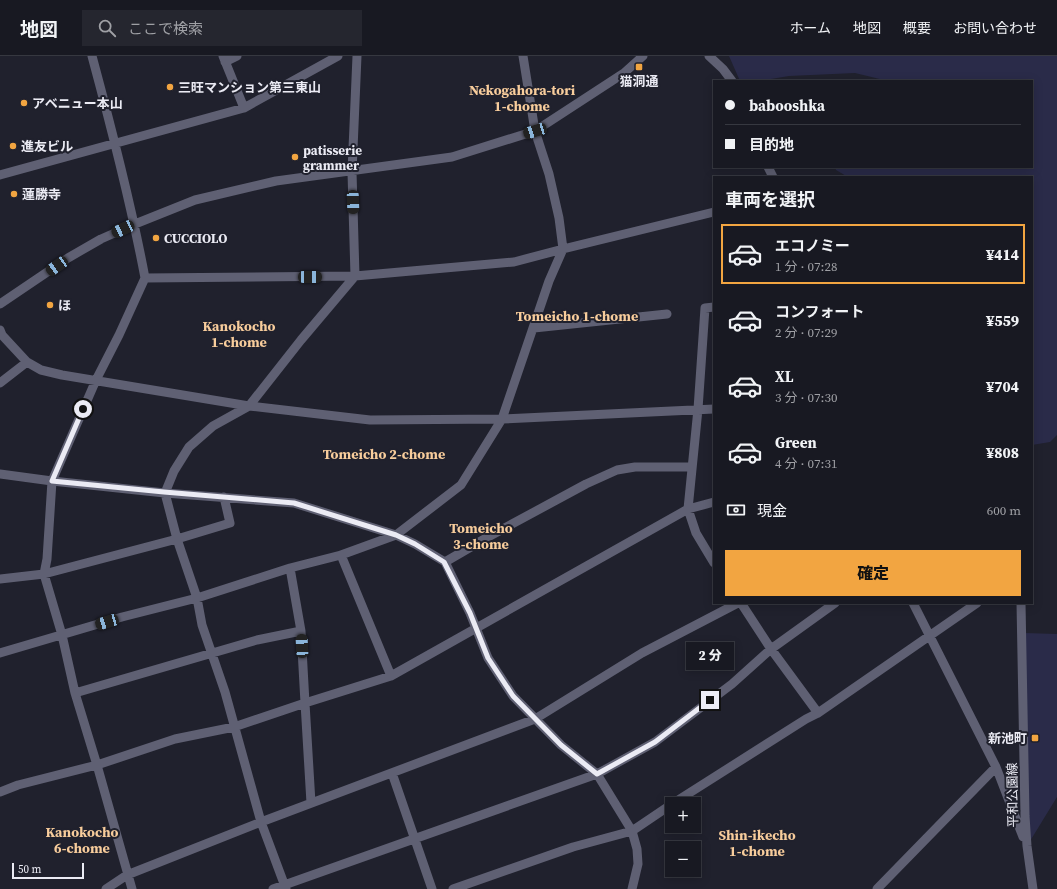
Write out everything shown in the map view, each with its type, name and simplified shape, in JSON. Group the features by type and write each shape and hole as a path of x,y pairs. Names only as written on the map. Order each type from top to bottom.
{"street":[{"path":"92,56 116,144 135,224 145,278 120,335 96,380 52,481 47,559 44,574 62,635 75,693 132,889"},
{"path":"237,56 224,59 244,108"},
{"path":"0,175 244,108 338,56"},
{"path":"285,887 261,822 225,692 202,626 197,598 177,539 164,492 174,471 189,447 213,426 249,406 301,340 355,276 352,172 357,56"},
{"path":"0,653 122,617 197,598 290,568 341,555 396,535 461,485 502,419 549,281 563,249 559,218 549,174 535,131 523,56"},
{"path":"0,304 68,258 101,239 195,200 276,181 352,172 452,157 535,131 624,73 643,56"},
{"path":"709,56 723,69 731,80"},
{"path":"145,278 355,276 514,262 713,212"},
{"path":"713,307 705,308 698,409 688,510 696,533 713,560"},
{"path":"534,328 667,314"},
{"path":"0,330 2,335 27,362 41,370 62,375 249,406 370,420 502,419 713,408"},
{"path":"0,383 27,362"},
{"path":"444,562 580,487 617,470 635,467 692,467"},
{"path":"0,474 52,481 294,503 396,535 415,544 444,562 470,613 488,658 513,696 561,745 597,774 632,831 637,849 638,864 632,889"},
{"path":"0,579 44,574 177,539 230,522 224,497"},
{"path":"0,792 18,785 97,765 175,739 234,727 391,676 688,510 713,502"},
{"path":"341,555 391,676"},
{"path":"290,568 301,631 311,803"},
{"path":"106,889 128,875 261,822 535,719 642,653 736,604"},
{"path":"742,604 771,649 818,713"},
{"path":"273,889 285,887 415,838 597,774 655,742 732,684 771,649 834,604"},
{"path":"913,604 996,767 1027,846"},
{"path":"683,797 806,719 818,713 976,604"},
{"name":"平和公園線","path":"1022,604 1025,816 1027,846 1033,889"},
{"path":"75,693 257,640 301,631"},
{"path":"877,889 996,767"},
{"path":"392,773 432,889"},
{"path":"453,889 573,847 632,831 665,809"}],"shaded area":[{"path":"729,56 1057,56 1057,435 1050,442 1033,445 1033,176 846,176 836,170 835,168 1033,168 1033,80 884,80 855,73 789,76 765,80 740,80"},
{"path":"1024,633 1057,634 1057,797 1027,846"}],"place":[{"name":"猫洞通","path":"639,67"},
{"name":"三旺マンション第三東山","path":"170,87"},
{"name":"アベニュー本山","path":"24,103"},
{"name":"進友ビル","path":"13,146"},
{"name":"patisserie grammer","path":"295,157"},
{"name":"蓮勝寺","path":"14,194"},
{"name":"CUCCIOLO","path":"156,238"},
{"name":"ほ","path":"50,305"},
{"name":"新池町","path":"1035,738"}],"district":[{"name":"Nekogahora-tori 1-chome","path":"522,98"},
{"name":"Tomeicho 1-chome","path":"577,316"},
{"name":"Kanokocho 1-chome","path":"239,334"},
{"name":"Tomeicho 2-chome","path":"384,454"},
{"name":"Tomeicho 3-chome","path":"481,536"},
{"name":"Kanokocho 6-chome","path":"82,840"},
{"name":"Shin-ikecho 1-chome","path":"757,844"}],"route":[{"path":"83,409 52,481 294,503 396,535 415,544 444,562 470,613 488,658 513,696 561,745 597,774 655,742 710,700"}]}
